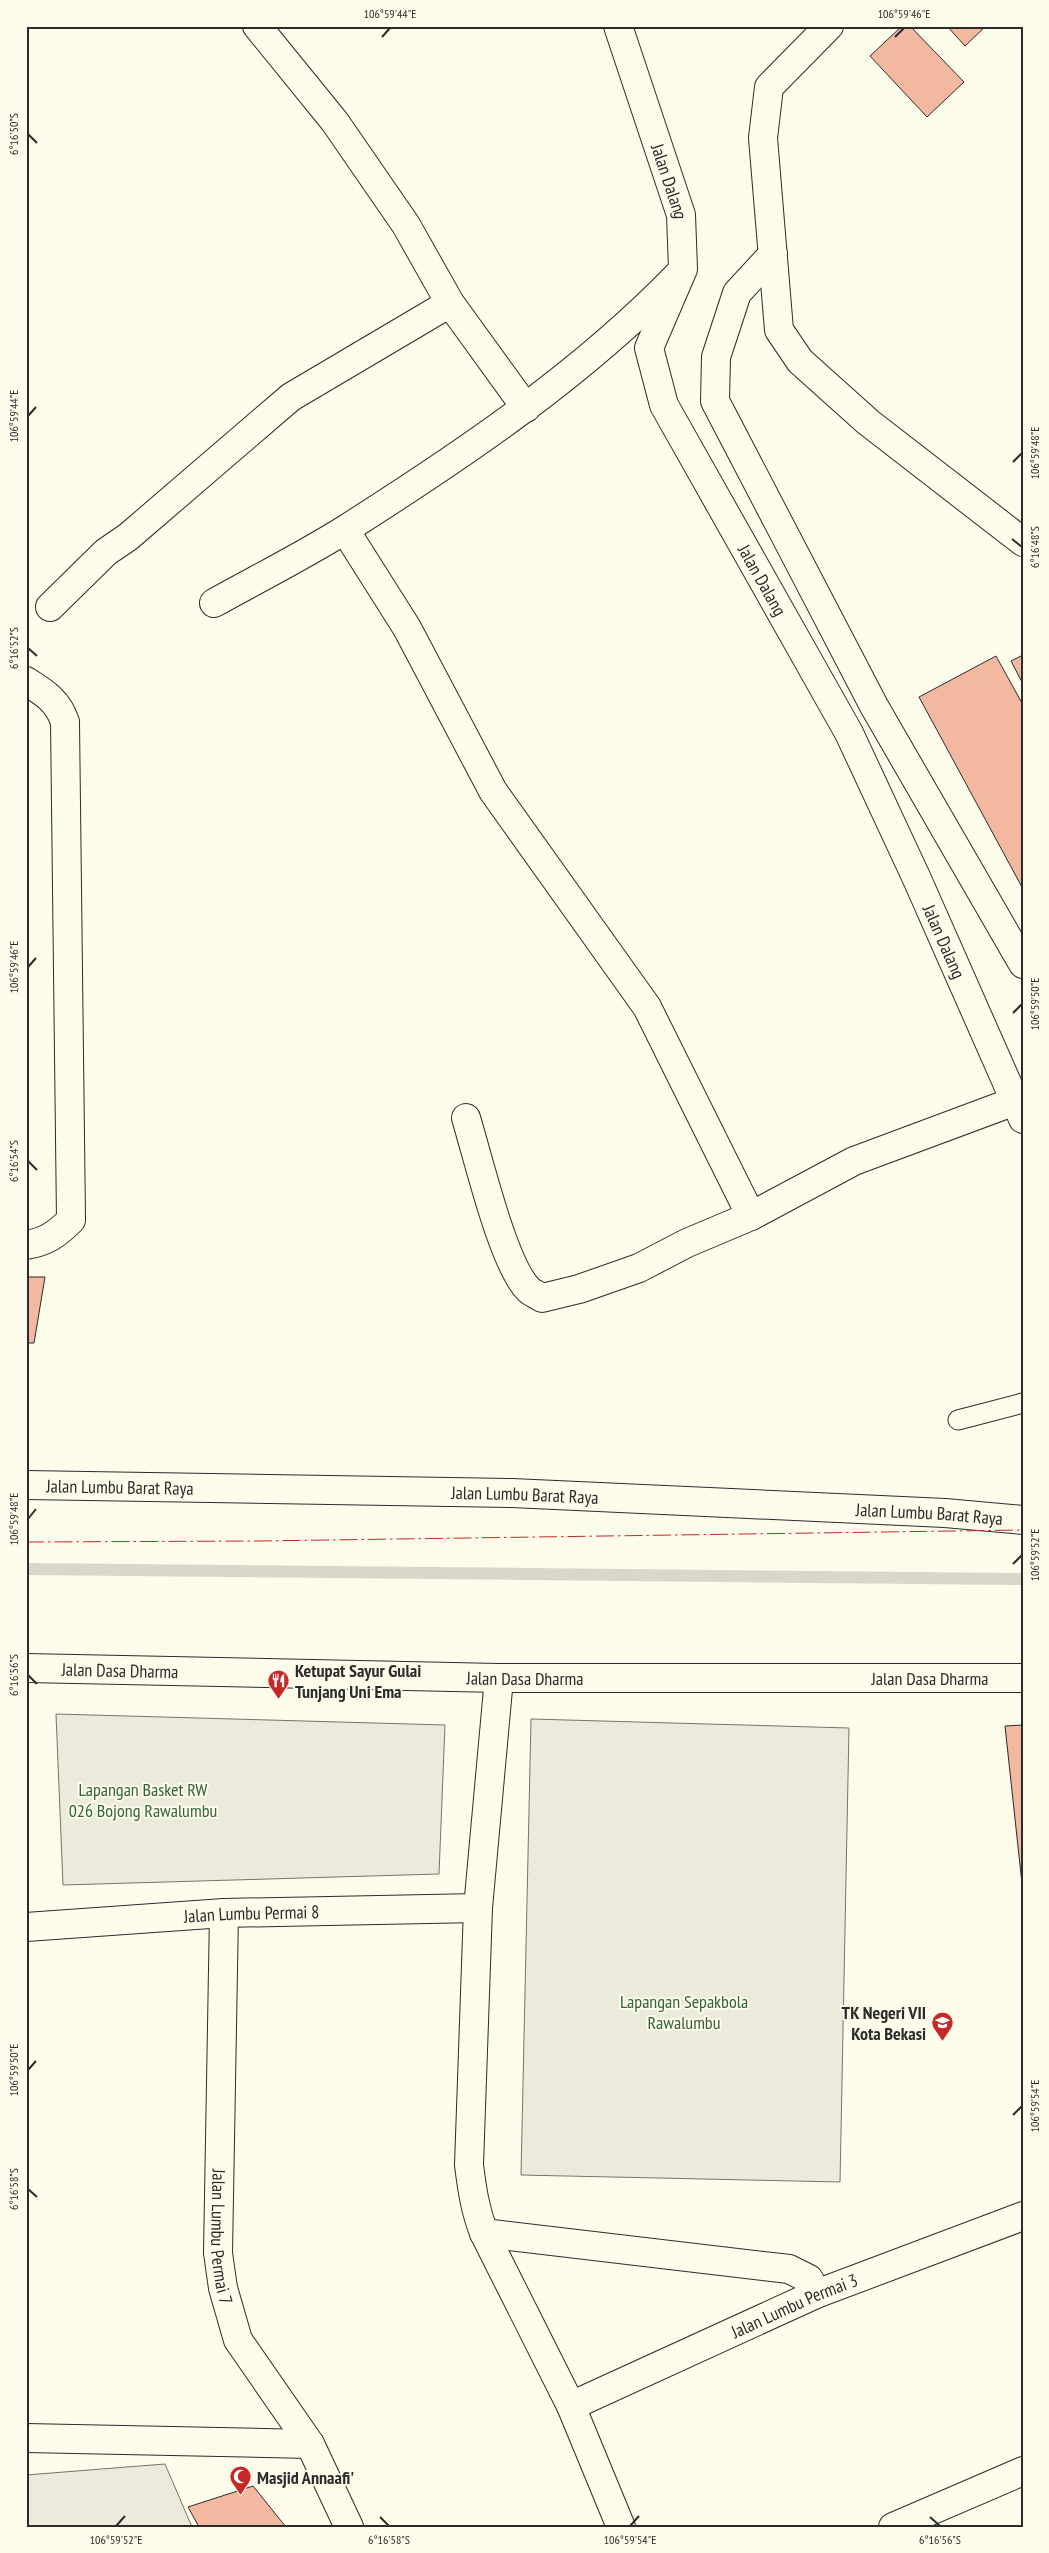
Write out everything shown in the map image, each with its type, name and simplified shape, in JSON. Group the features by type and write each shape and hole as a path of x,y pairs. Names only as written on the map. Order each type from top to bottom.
{"street":[{"path":"257,26 335,122 406,225 450,303 526,408"},
{"name":"Jalan Dalang","path":"618,26 681,216 683,269 649,348 664,405 849,733 917,879 1019,1110"},
{"path":"829,26 769,87 763,138 779,330 800,361 868,422 1023,542"},
{"path":"773,254 737,293 716,357 715,401 874,706 1023,964"},
{"path":"214,603 345,530 526,408 641,313 683,269"},
{"path":"50,607 106,552 128,537 291,398 450,303"},
{"path":"345,530 407,628 493,791 647,1007 751,1216"},
{"path":"26,681 51,697 60,708 65,722 71,1220 56,1235 40,1243 26,1245"},
{"path":"466,1118 503,1239 514,1265 529,1290 542,1298 578,1289 639,1268 687,1243 751,1216 854,1161 1019,1110"},
{"name":"Jalan Lumbu Barat Raya","path":"26,1485 512,1493 945,1513 1023,1520"},
{"name":"Jalan Dasa Dharma","path":"26,1668 499,1678 1023,1678"},
{"path":"499,1678 478,1908 469,2165 476,2213 484,2233 571,2406 621,2527"},
{"name":"Jalan Lumbu Permai 8","path":"26,1927 224,1913 478,1908"},
{"name":"Jalan Lumbu Permai 7","path":"224,1913 218,2253 223,2288 238,2340 310,2444 348,2527"},
{"name":"Jalan Lumbu Permai 3","path":"571,2406 816,2294 1023,2216"},
{"path":"484,2233 789,2269 809,2279 816,2294"},
{"path":"26,2438 310,2444"},
{"path":"893,2527 1023,2471"}],"lane":[{"path":"958,1420 1023,1403"}],"green space":[{"name":"Lapangan Basket RW 026 Bojong Rawalumbu","path":"56,1714 445,1725 439,1874 63,1885"},
{"name":"Lapangan Sepakbola Rawalumbu","path":"531,1719 849,1728 840,2182 521,2175"},
{"path":"165,2464 192,2527 26,2527 26,2475"}],"building":[{"path":"902,26 910,26 964,82 927,117 870,56"},
{"path":"947,26 986,26 965,46"},
{"path":"1023,655 1023,684 1011,661"},
{"path":"996,656 1023,705 1023,889 919,697"},
{"path":"26,1277 45,1277 34,1343 26,1343"},
{"path":"1023,1725 1023,1893 1005,1726"},
{"name":"Masjid Annaafi'","path":"253,2486 286,2527 199,2527 188,2507"}],"waterway":[{"path":"26,1569 1023,1579"}],"power":[{"path":"26,1542 258,1541 1023,1530"}],"place":[{"name":"Ketupat Sayur Gulai Tunjang Uni Ema","path":"279,1699"},
{"name":"TK Negeri VII Kota Bekasi","path":"942,2041"},
{"name":"Masjid Annaafi'","path":"241,2496"}]}
